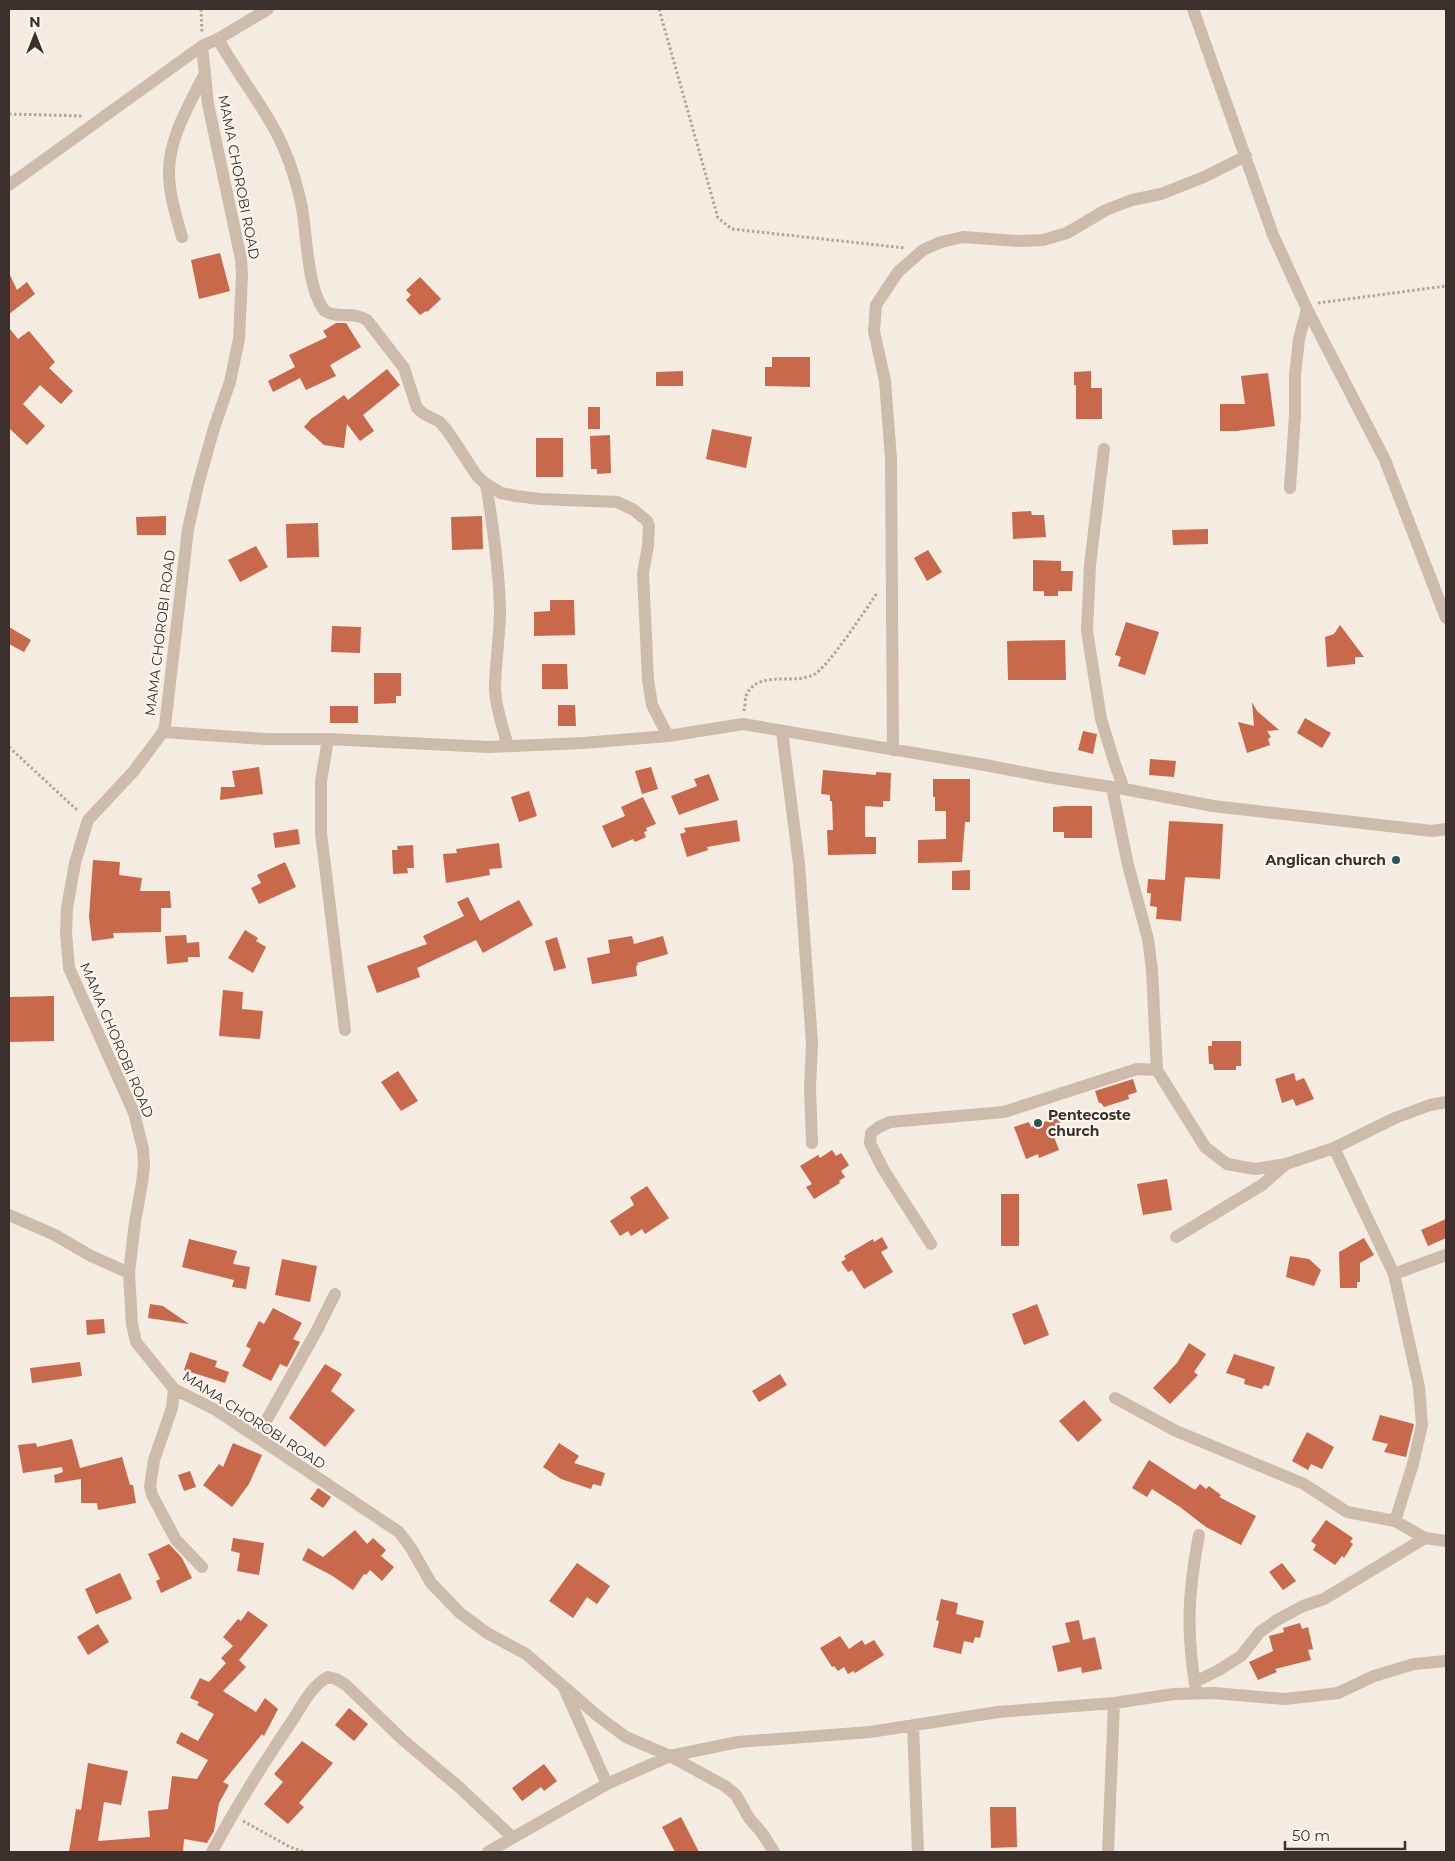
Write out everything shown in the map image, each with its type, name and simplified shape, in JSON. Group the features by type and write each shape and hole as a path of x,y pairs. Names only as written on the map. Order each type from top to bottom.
{"street":[{"path":"9,185 204,46 268,9"},
{"path":"1193,9 1246,156 1272,235 1306,307 1386,460 1446,618"},
{"path":"218,39 271,122 291,164 302,208 314,284 322,307 330,314 358,316 367,320 404,368 418,408 424,414 440,422 477,476 486,484 501,493 516,496 540,499 617,502 634,510 647,521 649,526 648,546 643,573 648,680 652,706 668,736"},
{"name":"MAMA CHOROBI ROAD","path":"204,46 208,104 241,260 240,323 235,362 214,428 188,529 174,639 167,714 163,732 133,772 88,820 81,837 70,885 67,908 67,952 73,981 134,1112 143,1148 142,1184 129,1273 132,1324 136,1342 174,1389 216,1410 398,1532 411,1548 431,1583 460,1613 487,1633 526,1654 599,1717 626,1737 670,1756 713,1778 736,1795 749,1818 762,1833 774,1852"},
{"path":"182,237 169,182 170,157 183,118 205,73"},
{"path":"892,750 891,459 884,380 874,331 876,305 898,272 924,250 940,242 963,237 1019,241 1043,240 1067,233 1106,210 1132,200 1161,194 1204,177 1246,156"},
{"path":"1290,488 1295,415 1295,376 1299,339 1306,307"},
{"path":"1104,449 1090,565 1087,631 1101,719 1114,762 1128,865 1148,939 1152,970 1157,1070 1205,1147 1227,1164 1255,1168 1286,1164 1334,1148 1394,1118 1430,1104 1446,1102"},
{"path":"486,484 499,578 500,621 495,690 498,711 508,746"},
{"path":"163,732 264,739 328,739 508,746 668,736 743,724 1118,788 1212,806 1432,831 1446,830"},
{"path":"782,732 799,864 811,1018 810,1088 812,1143"},
{"path":"328,739 321,781 321,833 345,1030"},
{"path":"931,1244 884,1169 870,1143 871,1133 890,1122 1004,1112 1137,1069 1157,1070"},
{"path":"1334,1148 1394,1274 1419,1387 1422,1425 1414,1464 1394,1522"},
{"path":"1176,1237 1262,1185 1286,1164"},
{"path":"9,1216 55,1235 90,1256 129,1273"},
{"path":"1394,1274 1446,1255"},
{"path":"257,1437 316,1332 335,1294"},
{"path":"174,1389 172,1408 154,1460 150,1486 152,1495 176,1540 202,1567"},
{"path":"1115,1398 1176,1431 1304,1484 1347,1512 1394,1522 1426,1538 1446,1542"},
{"path":"1196,1687 1190,1656 1189,1620 1192,1573 1199,1534"},
{"path":"488,1852 607,1784 670,1756 738,1742 870,1732 998,1712 1114,1703 1174,1694 1196,1687 1241,1656 1260,1632 1277,1620 1303,1606 1324,1599 1426,1538"},
{"path":"1196,1687 1285,1699 1338,1693 1374,1676 1414,1664 1446,1661"},
{"path":"212,1852 232,1813 312,1691 326,1678 332,1677 346,1685 403,1740 459,1787 512,1837"},
{"path":"561,1683 607,1784"},
{"path":"1108,1852 1114,1703"},
{"path":"913,1725 918,1852"}],"path":[{"path":"201,9 201,30 204,46"},
{"path":"659,9 718,218 732,229 924,250"},
{"path":"9,114 90,116 108,114"},
{"path":"1306,307 1446,286"},
{"path":"743,724 746,696 756,685 765,680 801,678 814,675 825,665 892,574"},
{"path":"9,747 88,820"},
{"path":"232,1813 290,1848 305,1852"}],"building":[{"path":"220,253 230,291 199,299 191,260"},
{"path":"9,273 17,290 27,282 35,294 9,314"},
{"path":"420,277 441,299 427,312 420,315 406,300 411,295 406,290"},
{"path":"336,323 346,323 361,347 330,365 336,376 306,390 300,378 273,392 268,381 295,367 289,355 327,337 323,331"},
{"path":"9,328 18,339 29,331 55,362 49,368 73,391 61,404 40,385 23,404 45,426 27,445 9,428"},
{"path":"772,357 810,357 810,387 765,386 765,367 772,367"},
{"path":"387,369 400,385 363,415 374,431 360,441 347,424 344,448 324,445 304,427 311,419 344,395 348,400"},
{"path":"683,371 683,386 656,386 656,372"},
{"path":"1091,371 1091,388 1102,388 1102,419 1076,419 1074,372"},
{"path":"1268,373 1275,426 1220,431 1220,404 1245,404 1241,376"},
{"path":"588,407 600,407 600,429 588,429"},
{"path":"712,429 752,437 746,468 706,459"},
{"path":"610,435 611,473 597,474 597,469 591,469 590,436"},
{"path":"536,438 563,438 563,477 536,477"},
{"path":"1031,511 1032,515 1044,515 1046,537 1013,539 1012,512"},
{"path":"166,516 166,535 137,535 136,517"},
{"path":"482,516 483,549 452,550 451,517"},
{"path":"318,523 319,557 287,558 286,524"},
{"path":"1208,529 1208,544 1173,545 1172,530"},
{"path":"256,546 268,567 240,582 228,560"},
{"path":"928,550 942,572 927,581 914,558"},
{"path":"1033,560 1061,561 1061,571 1073,571 1072,591 1058,591 1058,596 1044,596 1044,591 1033,591"},
{"path":"550,600 574,600 575,635 534,636 534,612 550,611"},
{"path":"1126,622 1159,632 1145,675 1118,666 1121,657 1115,655"},
{"path":"1340,625 1364,657 1355,657 1355,664 1327,667 1325,637 1334,634"},
{"path":"332,626 361,627 360,653 331,652"},
{"path":"9,627 31,640 24,652 9,644"},
{"path":"1065,640 1066,680 1008,680 1007,641"},
{"path":"542,664 567,664 568,689 542,689"},
{"path":"374,673 401,673 401,696 396,696 396,703 374,704"},
{"path":"1252,702 1257,711 1279,730 1267,731 1271,737 1268,739 1270,745 1247,753 1238,722 1254,726"},
{"path":"558,705 575,705 576,726 558,726"},
{"path":"330,706 358,706 358,723 330,723"},
{"path":"1305,718 1331,733 1322,748 1297,733"},
{"path":"1083,731 1097,734 1093,754 1078,750"},
{"path":"1150,759 1176,761 1174,777 1149,775"},
{"path":"259,767 263,794 220,800 221,787 235,787 232,771"},
{"path":"651,767 658,789 642,794 635,771"},
{"path":"823,770 876,775 876,772 891,773 890,801 883,801 883,807 865,806 865,837 876,837 876,854 828,855 827,830 833,830 832,801 830,801 830,795 821,794"},
{"path":"709,774 719,800 679,815 671,796 697,786 694,779"},
{"path":"933,779 970,779 970,822 965,822 962,862 918,863 918,840 946,839 946,811 935,811"},
{"path":"529,791 537,816 519,822 511,797"},
{"path":"643,797 656,824 646,828 647,831 644,832 646,837 635,842 633,839 612,848 602,826 625,816 621,807"},
{"path":"1092,806 1092,838 1064,838 1064,832 1053,832 1053,807"},
{"path":"737,820 740,841 707,847 708,850 687,857 680,834 686,832 684,828"},
{"path":"1169,821 1223,824 1220,879 1185,877 1181,921 1156,919 1157,907 1150,906 1151,893 1147,893 1148,879 1165,880"},
{"path":"298,829 300,844 275,848 273,833"},
{"path":"499,843 502,868 489,869 490,875 446,883 443,854 457,853 456,849"},
{"path":"413,845 414,868 407,868 408,873 393,874 392,850 398,850 397,846"},
{"path":"93,860 120,862 119,875 142,878 140,891 170,891 171,908 161,908 161,932 113,933 114,938 92,941 89,917"},
{"path":"285,862 296,887 259,904 251,888 261,883 257,875"},
{"path":"970,870 970,890 952,890 952,871"},
{"path":"468,897 480,921 519,900 533,925 483,953 476,940 417,968 420,977 377,993 367,966 427,944 423,936 464,916 457,902"},
{"path":"245,930 258,938 256,941 266,947 253,973 228,958"},
{"path":"186,935 187,943 199,942 200,957 188,957 188,962 167,964 165,936"},
{"path":"632,936 634,944 663,936 668,954 637,963 637,976 592,984 587,958 610,953 608,940"},
{"path":"557,937 566,968 554,971 545,941"},
{"path":"223,990 243,992 242,1009 263,1011 260,1039 219,1036"},
{"path":"54,996 54,1041 9,1042 9,997"},
{"path":"1212,1041 1241,1041 1241,1066 1236,1066 1236,1070 1214,1070 1213,1064 1209,1064 1208,1046 1212,1046"},
{"path":"398,1071 418,1101 401,1111 381,1082"},
{"path":"1294,1073 1296,1081 1304,1078 1314,1099 1296,1106 1293,1099 1282,1103 1275,1079"},
{"path":"1133,1079 1137,1092 1128,1095 1129,1099 1104,1107 1099,1103 1095,1091"},
{"name":"Pentecoste church","path":"1058,1117 1063,1130 1053,1134 1059,1150 1039,1158 1038,1154 1026,1159 1014,1127 1029,1122 1031,1127"},
{"path":"832,1150 836,1156 841,1153 849,1165 841,1171 845,1177 839,1181 840,1183 814,1199 806,1187 812,1184 800,1166 818,1155 820,1158"},
{"path":"1167,1179 1172,1210 1143,1215 1137,1184"},
{"path":"647,1186 669,1218 645,1234 642,1229 631,1236 628,1231 620,1236 610,1221 634,1205 630,1197"},
{"path":"1001,1194 1019,1194 1019,1246 1001,1246"},
{"path":"1446,1219 1446,1238 1428,1246 1421,1230"},
{"path":"882,1237 888,1248 881,1252 893,1272 864,1289 852,1270 848,1272 841,1262 846,1259 844,1256 873,1239 874,1242"},
{"path":"1364,1238 1374,1255 1360,1263 1360,1282 1357,1282 1357,1288 1340,1288 1339,1252"},
{"path":"189,1239 237,1251 233,1264 250,1267 246,1289 232,1287 234,1280 182,1267"},
{"path":"1290,1256 1309,1259 1321,1270 1314,1286 1286,1277"},
{"path":"282,1259 317,1266 310,1302 275,1295"},
{"path":"150,1304 163,1306 189,1324 148,1318"},
{"path":"1037,1304 1049,1335 1024,1345 1012,1314"},
{"path":"273,1308 302,1323 293,1339 300,1342 287,1367 280,1364 271,1381 242,1366 251,1349 246,1346 259,1321 264,1324"},
{"path":"104,1319 105,1333 87,1335 86,1320"},
{"path":"1189,1343 1206,1354 1194,1372 1198,1375 1170,1404 1153,1388 1177,1363"},
{"path":"190,1352 217,1361 215,1367 229,1372 225,1383 184,1370"},
{"path":"1234,1354 1275,1367 1269,1386 1264,1385 1262,1389 1244,1384 1245,1379 1226,1373"},
{"path":"80,1362 82,1376 32,1383 30,1368"},
{"path":"325,1364 342,1374 331,1391 355,1410 325,1447 289,1418"},
{"path":"780,1374 787,1385 759,1402 752,1391"},
{"path":"1084,1400 1102,1420 1078,1442 1059,1421"},
{"path":"1380,1415 1414,1424 1406,1457 1384,1452 1388,1444 1372,1440"},
{"path":"1307,1432 1334,1447 1322,1469 1311,1464 1308,1470 1292,1461"},
{"path":"72,1439 80,1468 122,1457 130,1485 133,1485 136,1503 98,1510 97,1503 81,1503 81,1479 55,1483 54,1475 63,1472 62,1467 23,1473 18,1445 36,1443 37,1447"},
{"path":"233,1443 262,1455 249,1484 232,1507 203,1485 219,1464 223,1467"},
{"path":"559,1443 579,1456 574,1463 605,1473 601,1486 593,1484 591,1489 561,1479 543,1467"},
{"path":"1149,1460 1195,1490 1200,1484 1206,1489 1209,1486 1221,1495 1219,1497 1256,1516 1241,1545 1206,1527 1152,1489 1147,1497 1132,1488"},
{"path":"190,1471 196,1487 184,1491 178,1475"},
{"path":"318,1488 331,1497 323,1508 310,1499"},
{"path":"1326,1520 1353,1538 1350,1542 1353,1544 1344,1558 1342,1556 1335,1565 1313,1550 1316,1545 1311,1541"},
{"path":"355,1530 367,1544 373,1538 386,1550 381,1556 394,1567 382,1581 370,1570 366,1575 364,1574 353,1590 331,1575 302,1560 308,1548 323,1557"},
{"path":"233,1538 264,1543 259,1575 237,1571 240,1553 231,1551"},
{"path":"169,1544 182,1558 192,1578 161,1593 156,1581 160,1579 148,1554"},
{"path":"577,1563 610,1586 597,1604 587,1597 573,1618 549,1601"},
{"path":"1282,1563 1296,1581 1283,1590 1269,1572"},
{"path":"120,1573 132,1599 96,1614 85,1589"},
{"path":"941,1599 958,1603 956,1614 984,1621 980,1638 975,1637 973,1643 964,1641 961,1654 933,1647 939,1621 936,1620"},
{"path":"248,1611 268,1625 239,1660 246,1667 223,1691 256,1712 265,1698 278,1709 264,1736 262,1734 223,1782 229,1785 219,1803 214,1831 207,1843 184,1839 183,1852 69,1852 76,1809 81,1810 88,1763 128,1771 121,1805 104,1802 98,1841 150,1837 148,1811 168,1809 172,1776 197,1779 208,1760 176,1743 181,1732 198,1741 214,1714 197,1705 199,1702 190,1698 200,1678 209,1682 226,1663 221,1658 233,1646 223,1637 238,1619 241,1621"},
{"path":"1079,1620 1083,1640 1095,1637 1102,1669 1082,1673 1081,1667 1058,1672 1052,1646 1070,1642 1065,1623"},
{"path":"1300,1623 1302,1629 1308,1627 1313,1649 1308,1650 1311,1660 1275,1669 1277,1672 1258,1680 1249,1662 1273,1651 1269,1636 1284,1632 1283,1628"},
{"path":"98,1624 109,1642 88,1655 77,1637"},
{"path":"840,1636 849,1649 862,1640 865,1645 874,1640 884,1655 855,1673 853,1671 848,1674 844,1667 838,1671 834,1666 832,1667 820,1648"},
{"path":"349,1708 368,1724 354,1741 335,1725"},
{"path":"302,1741 333,1763 299,1803 304,1807 288,1824 264,1804 283,1782 274,1774"},
{"path":"544,1764 557,1781 544,1791 541,1787 522,1801 512,1788"},
{"path":"990,1807 1016,1807 1017,1847 991,1848"},
{"path":"681,1817 699,1852 675,1852 662,1827"}],"place":[{"name":"Anglican church","path":"1396,860"},
{"name":"Pentecoste church","path":"1038,1123"}]}
